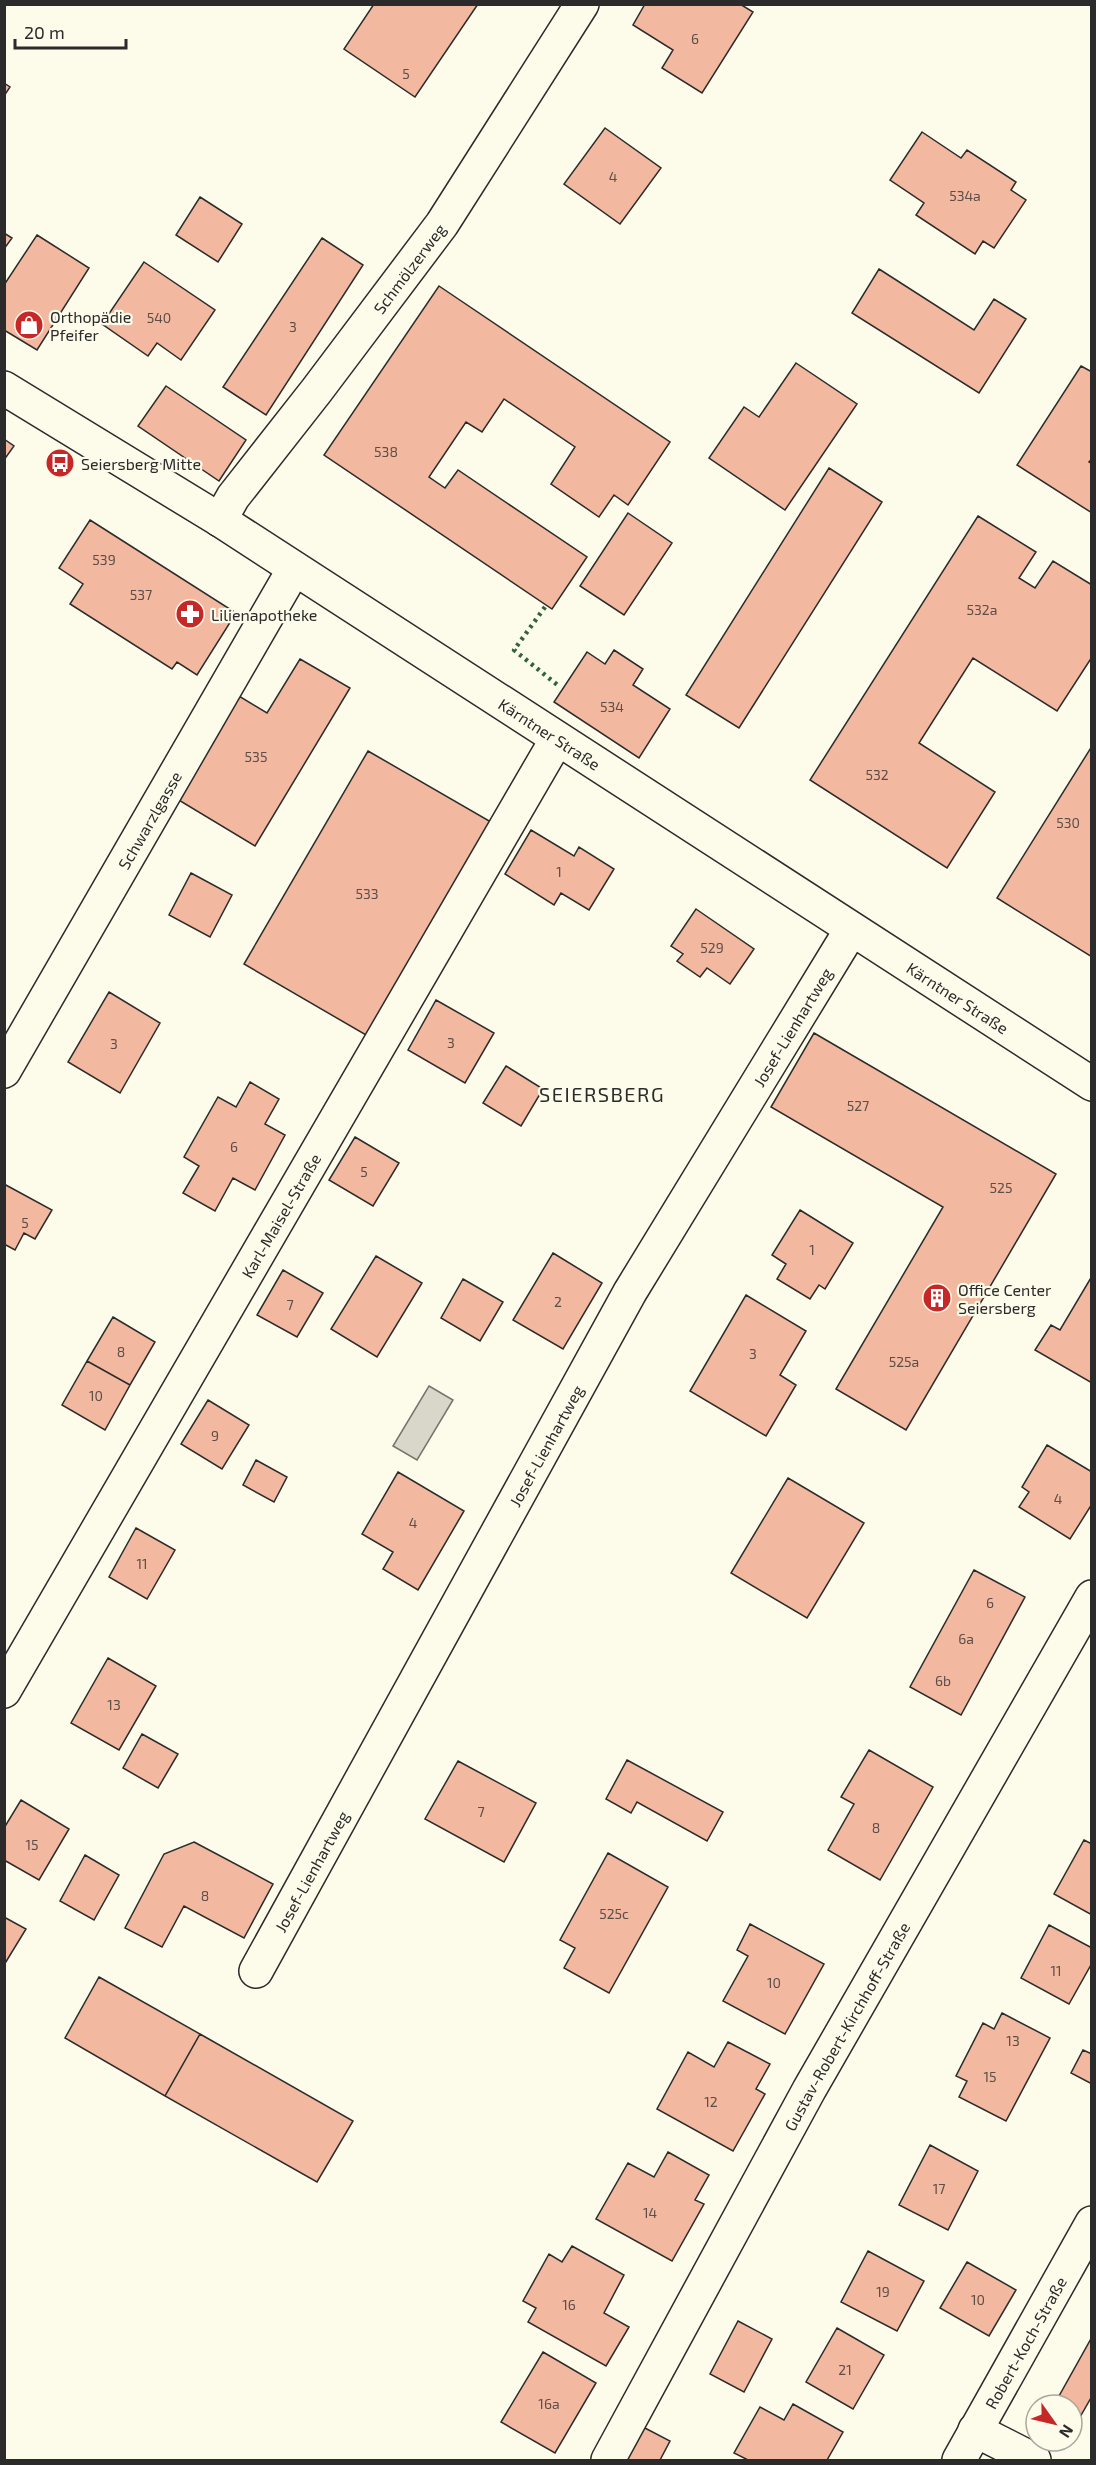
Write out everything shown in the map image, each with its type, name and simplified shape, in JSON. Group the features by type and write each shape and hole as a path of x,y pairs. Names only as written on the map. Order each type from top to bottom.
{"street":[{"name":"Schmölzerweg","path":"220,520 233,497 318,390 442,224 582,4"},
{"name":"Kärntner Straße","path":"4,388 220,520 1092,1084"},
{"name":"Schwarzlgasse","path":"4,1071 294,569"},
{"name":"Karl-Maisel-Straße","path":"4,1691 557,739"},
{"name":"Josef-Lienhartweg","path":"256,1971 630,1292 851,930"},
{"name":"Gustav-Robert-Kirchhoff-Straße","path":"608,2460 809,2091 1092,1597"},
{"name":"Robert-Koch-Straße","path":"959,2460 1092,2223"},
{"path":"975,2430 1034,2460"}],"shaded area":[{"path":"429,1386 453,1400 417,1460 393,1446"}],"building":[{"path":"374,4 478,4 415,97 344,49"},
{"path":"645,4 740,4 753,12 702,93 662,68 673,50 633,25"},
{"path":"4,83 10,87 4,96"},
{"path":"605,128 661,168 620,224 564,184"},
{"path":"922,132 961,158 967,150 1016,182 1011,190 1026,200 994,248 983,241 975,254 916,215 924,203 890,180"},
{"path":"200,197 242,224 218,262 176,235"},
{"path":"4,233 12,238 4,249"},
{"path":"37,235 89,268 37,350 4,330 4,285"},
{"path":"322,238 363,265 266,415 223,387"},
{"path":"144,262 215,310 181,360 157,343 148,356 102,324"},
{"path":"879,269 974,330 994,299 1026,319 979,393 852,313"},
{"path":"439,286 670,442 628,505 614,495 599,517 551,484 575,447 504,399 482,432 466,422 429,477 445,488 458,470 587,557 552,609 324,455"},
{"path":"796,363 857,404 785,510 709,458 744,407 759,417"},
{"path":"1081,366 1092,372 1092,459 1089,462 1092,464 1092,513 1017,465"},
{"path":"166,386 246,440 219,481 138,426"},
{"path":"4,439 14,446 4,460"},
{"path":"829,468 882,502 739,728 686,695"},
{"path":"628,513 672,543 624,615 580,586"},
{"path":"978,516 1036,552 1019,578 1035,588 1053,561 1092,585 1092,657 1057,711 973,658 919,743 995,792 947,868 810,780"},
{"path":"90,520 236,613 197,675 177,662 172,669 70,604 83,584 59,568"},
{"path":"614,650 643,669 633,685 670,709 639,758 554,702 587,652 605,664"},
{"path":"300,659 350,688 255,846 177,799 239,696 267,713"},
{"path":"1092,746 1092,957 997,898"},
{"path":"368,751 491,822 366,1035 244,964"},
{"path":"531,830 574,856 579,847 614,869 589,910 561,893 554,905 505,874"},
{"path":"191,873 232,895 210,937 169,915"},
{"path":"696,909 754,949 730,984 707,968 700,977 677,961 683,954 671,946"},
{"path":"109,992 160,1023 120,1093 68,1062"},
{"path":"436,1000 494,1033 465,1083 408,1050"},
{"name":"Office Center Seiersberg","path":"814,1033 1056,1174 906,1430 836,1389 943,1207 771,1107"},
{"path":"506,1066 543,1089 521,1126 483,1103"},
{"path":"250,1082 279,1099 265,1124 285,1135 255,1190 233,1178 215,1211 183,1193 199,1166 184,1157 218,1097 236,1107"},
{"path":"355,1137 399,1163 373,1206 329,1180"},
{"path":"4,1184 52,1210 35,1239 24,1233 15,1250 4,1244"},
{"path":"800,1210 853,1243 825,1289 819,1285 810,1299 777,1279 786,1264 772,1255"},
{"path":"553,1253 602,1283 563,1349 513,1320"},
{"path":"376,1256 422,1283 377,1357 331,1329"},
{"path":"283,1270 323,1293 297,1337 257,1315"},
{"path":"1092,1276 1092,1383 1035,1350 1051,1325 1060,1330"},
{"path":"463,1279 503,1302 480,1341 441,1318"},
{"path":"746,1295 806,1331 780,1375 796,1385 766,1436 690,1391"},
{"path":"113,1317 155,1342 130,1385 87,1361"},
{"path":"87,1361 130,1385 105,1430 62,1405"},
{"path":"208,1400 249,1425 222,1469 181,1444"},
{"path":"1047,1445 1092,1472 1092,1504 1070,1539 1019,1507 1029,1492 1022,1487"},
{"path":"256,1460 287,1477 274,1502 243,1485"},
{"path":"398,1472 464,1511 418,1590 383,1569 393,1552 362,1534"},
{"path":"788,1478 864,1523 807,1618 731,1573"},
{"path":"136,1528 175,1550 147,1599 109,1577"},
{"path":"974,1570 1025,1597 961,1715 910,1687"},
{"path":"108,1658 156,1686 119,1750 71,1723"},
{"path":"142,1734 178,1754 158,1788 123,1768"},
{"path":"869,1750 933,1787 880,1880 828,1850 854,1804 841,1797"},
{"path":"627,1760 723,1812 707,1841 637,1802 631,1813 606,1799"},
{"path":"458,1761 536,1803 504,1862 425,1819"},
{"path":"21,1800 69,1829 39,1880 4,1860 4,1828"},
{"path":"1084,1840 1092,1844 1092,1915 1054,1894"},
{"path":"194,1842 273,1884 244,1938 184,1906 162,1947 125,1928 164,1854"},
{"path":"608,1853 668,1887 609,1993 564,1968 575,1948 560,1940"},
{"path":"85,1855 119,1875 94,1920 60,1901"},
{"path":"4,1917 26,1929 4,1965"},
{"path":"750,1924 824,1964 785,2034 723,2001 748,1956 737,1950"},
{"path":"1049,1925 1092,1948 1092,1963 1069,2004 1021,1978"},
{"path":"99,1977 200,2034 165,2096 65,2038"},
{"path":"1002,2013 1050,2038 1006,2121 959,2097 967,2081 956,2076 983,2023 994,2029"},
{"path":"200,2034 353,2121 317,2182 165,2096"},
{"path":"728,2042 770,2064 756,2089 765,2094 733,2151 657,2109 688,2052 714,2067"},
{"path":"1083,2050 1092,2054 1092,2084 1071,2073"},
{"path":"930,2145 978,2171 948,2230 899,2205"},
{"path":"668,2152 709,2175 695,2200 704,2204 672,2261 596,2219 628,2163 654,2177"},
{"path":"572,2246 624,2275 604,2313 629,2327 606,2366 528,2322 536,2308 523,2301 549,2254 562,2262"},
{"path":"868,2251 924,2281 897,2331 841,2302"},
{"path":"967,2262 1016,2290 989,2336 940,2308"},
{"path":"738,2321 772,2339 744,2392 710,2374"},
{"path":"837,2328 884,2355 853,2409 806,2382"},
{"path":"1092,2337 1092,2396 1084,2410 1084,2393 1061,2393"},
{"path":"543,2352 596,2383 555,2453 501,2422"},
{"path":"793,2404 843,2432 827,2460 748,2460 734,2453 760,2407 784,2420"},
{"path":"643,2427 670,2441 660,2460 625,2460"}],"hedge":[{"path":"545,607 514,650 560,687"}],"place":[{"name":"Orthopädie Pfeifer","path":"29,325"},
{"name":"Seiersberg Mitte","path":"60,463"},
{"name":"Lilienapotheke","path":"190,614"},
{"name":"Office Center Seiersberg","path":"937,1298"}],"district":[{"name":"SEIERSBERG","path":"602,1094"}]}
